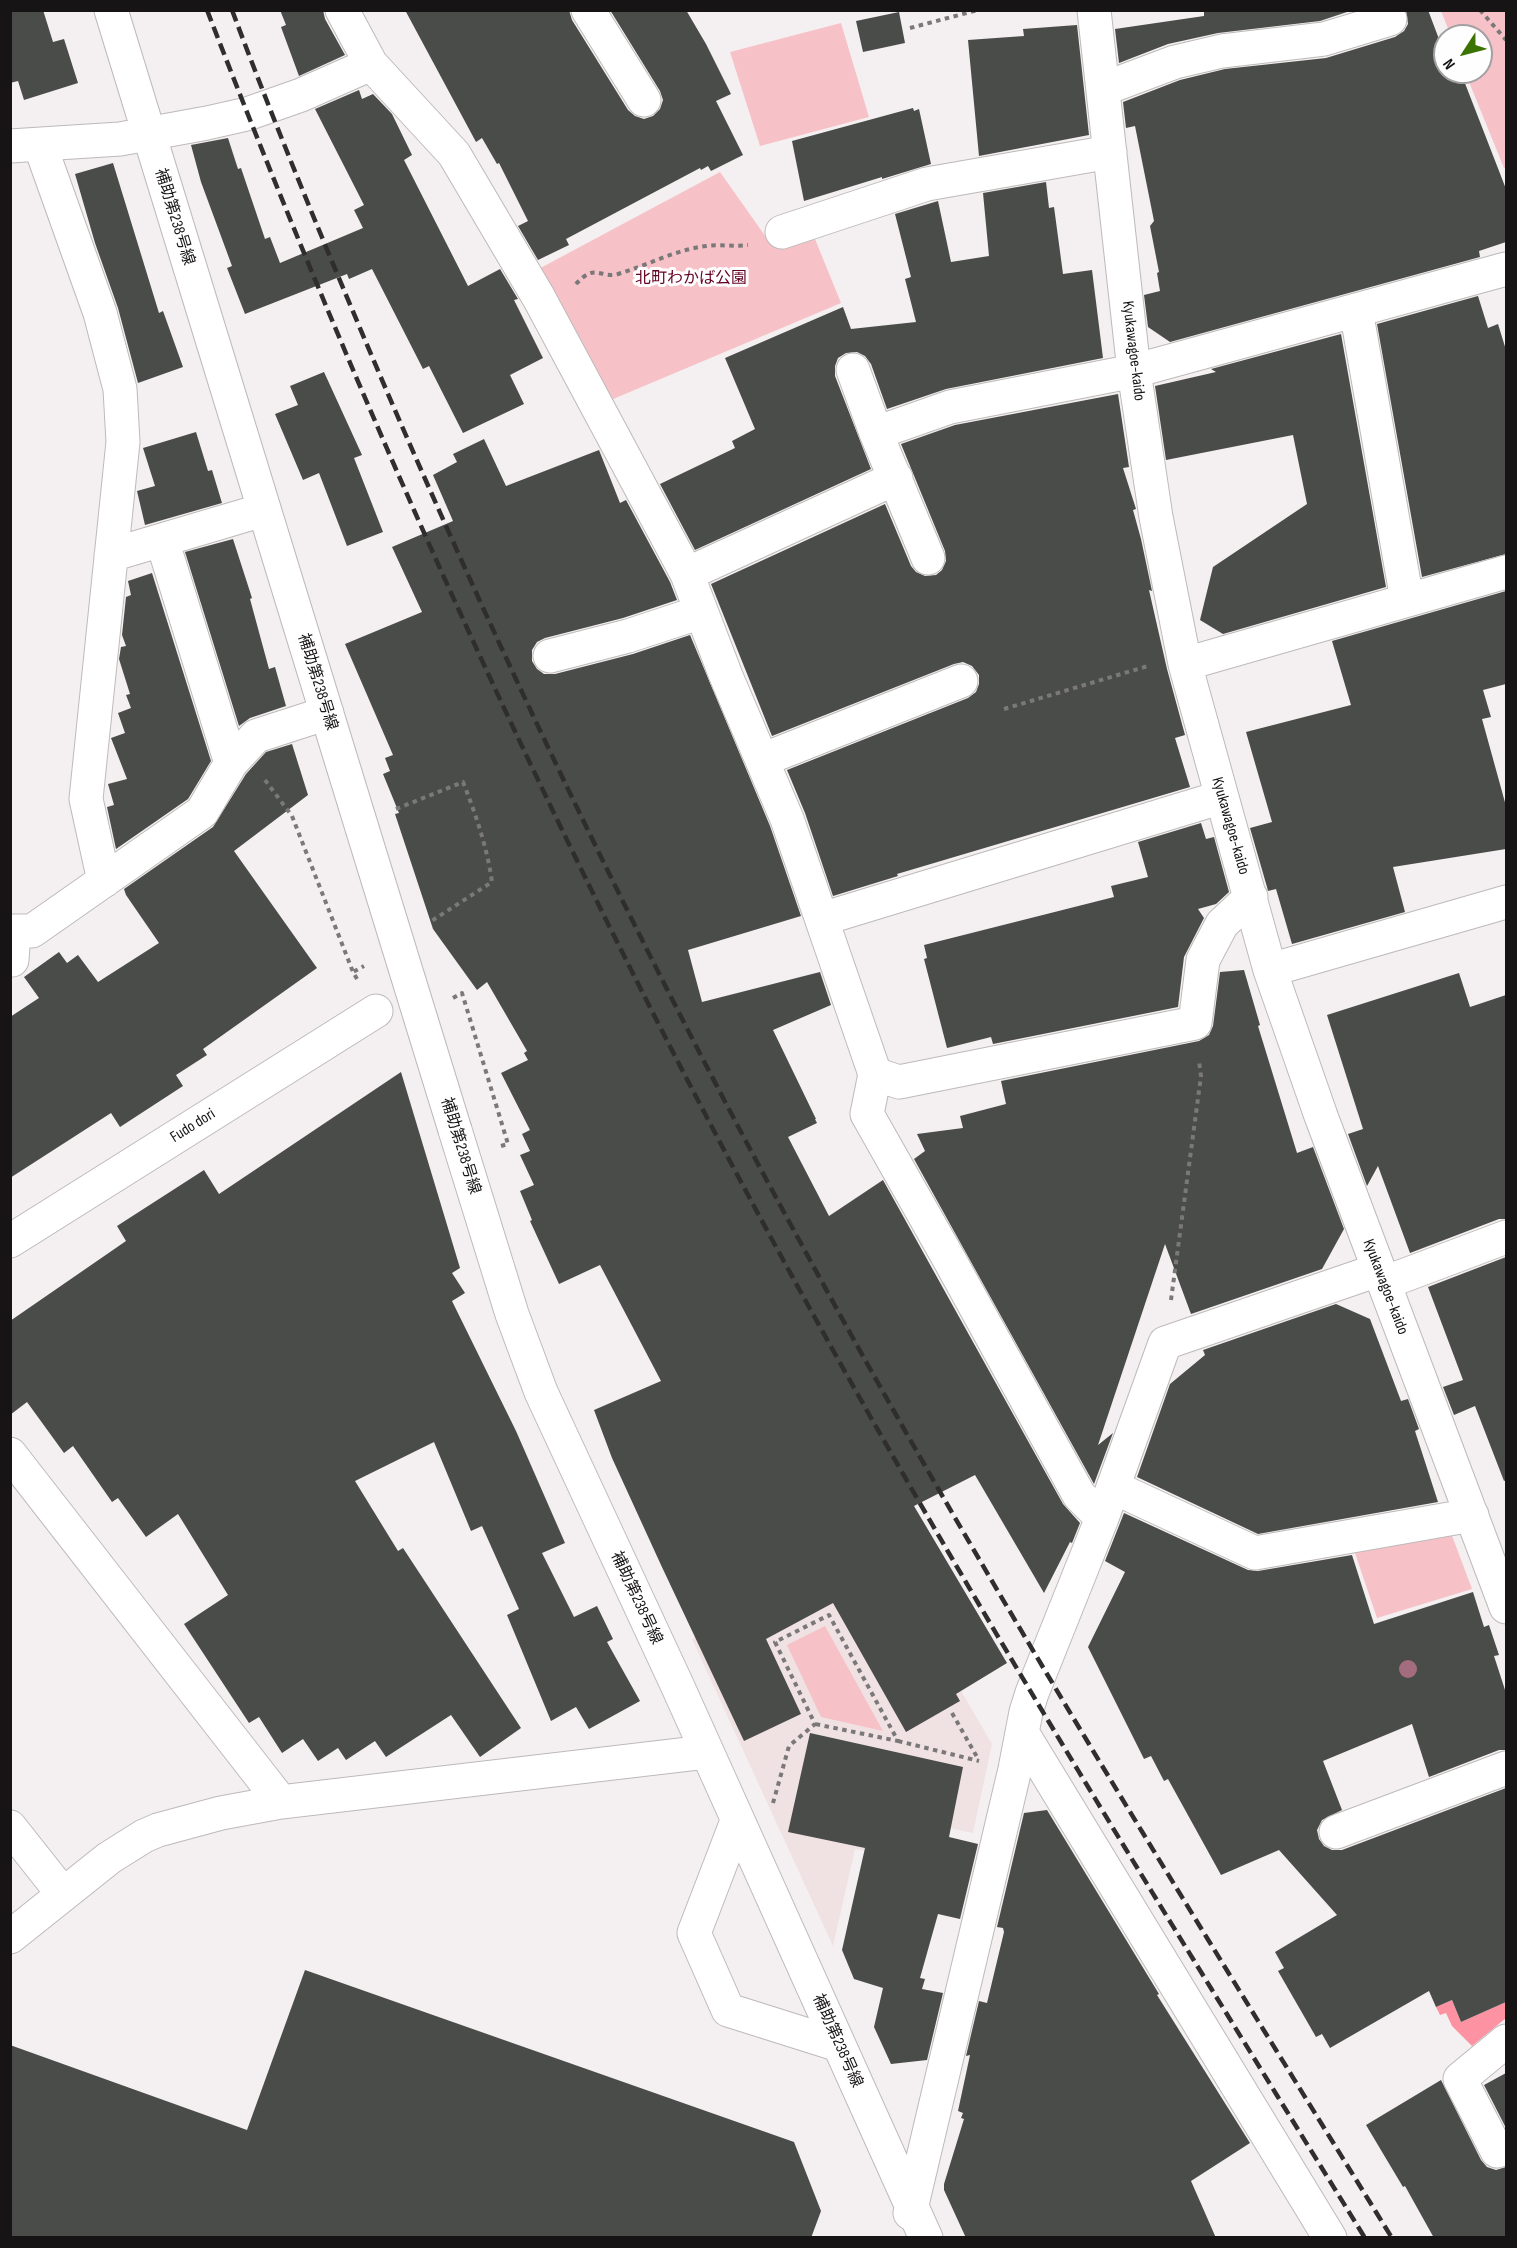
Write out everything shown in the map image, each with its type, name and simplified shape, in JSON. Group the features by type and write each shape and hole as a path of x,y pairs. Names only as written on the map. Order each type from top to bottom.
{"street":[{"name":"補助第238号線","path":"111,10 327,713 374,820 455,1130 512,1314 538,1383 926,2238"},
{"path":"588,10 644,100"},
{"name":"Kyukawagoe-kaido","path":"1094,10 1134,371 1156,517 1184,660 1270,970 1321,1116 1506,1607"},
{"path":"354,15 371,64 454,154 546,314 687,574 787,819 875,1074 867,1114 1079,1495 1102,1518"},
{"path":"1103,89 1175,62 1222,51 1324,39 1390,19"},
{"path":"104,880 86,799 123,442 120,389 100,313 26,146 120,139 247,114 301,95 371,64"},
{"path":"782,232 927,184 1110,152"},
{"path":"876,433 950,406 1134,371 1506,269"},
{"path":"1356,310 1407,600"},
{"path":"853,370 876,433 928,558"},
{"path":"687,574 896,478"},
{"path":"111,555 263,510"},
{"path":"162,540 237,757"},
{"path":"1184,660 1506,572"},
{"path":"550,656 628,636 701,612"},
{"path":"762,760 961,681"},
{"path":"12,960 14,931 32,931 202,812 237,757 256,736 327,713"},
{"path":"822,919 1222,797"},
{"path":"875,1074 899,1082 1195,1023 1203,960 1222,924 1251,897"},
{"path":"1270,970 1506,902"},
{"name":"Fudo dori","path":"10,1241 376,1011"},
{"path":"902,2238 912,2206 1015,1769 1026,1712 1035,1684 1102,1518 1165,1343 1506,1237"},
{"path":"10,1454 281,1802"},
{"path":"1113,1487 1255,1553 1472,1515"},
{"path":"1023,1734 1330,2238"},
{"path":"10,1938 109,1858 144,1836 220,1813 281,1802 706,1752"},
{"path":"1336,1832 1506,1768"},
{"path":"737,1821 694,1934 725,2004 728,2010 839,2045"},
{"path":"10,1827 63,1894"},
{"path":"1497,2151 1460,2079 1506,2041"}],"path":[{"path":"910,28 978,10"},
{"path":"1480,10 1506,40"},
{"path":"546,314 566,300 572,289 588,274 596,271 614,275 681,251 708,246 745,246 782,232"},
{"path":"1004,709 1184,660"},
{"path":"237,757 292,816 353,972"},
{"path":"374,820 463,782 478,819 489,857 492,882 453,908"},
{"path":"462,993 508,1144"},
{"path":"1165,1343 1201,1076 1195,1023"},
{"path":"815,1724 775,1642 829,1615 898,1742"},
{"path":"952,1713 978,1761"},
{"path":"815,1724 1015,1769"},
{"path":"771,1810 789,1746 815,1724"}],"shaded area":[{"path":"836,1476 992,1744 973,1833 893,1816 884,1854 855,1849 833,1946 692,1639 741,1615"},
{"path":"1452,2000 1461,2022 1506,2002 1506,2018 1472,2046 1452,2026 1446,2013 1440,2015 1436,2007"}],"green space":[{"path":"1441,11 1506,11 1506,167 1504,168 1470,84 1493,84 1493,24 1446,24"},
{"path":"841,23 869,117 760,146 730,52"},
{"name":"北町わかば公園","path":"720,172 773,247 813,234 841,303 606,402 533,272"},
{"path":"1451,1533 1472,1589 1377,1618 1354,1550"},
{"path":"825,1626 883,1731 821,1717 787,1645"}],"building":[{"path":"10,10 43,10 53,42 64,39 78,83 24,100 18,81 10,83"},
{"path":"280,10 323,10 325,19 345,55 299,76 281,27 286,25"},
{"path":"405,10 569,10 572,20 628,110 644,119 653,116 660,109 663,100 660,91 610,10 686,10 731,94 716,101 743,155 711,171 708,166 701,170 700,168 566,239 569,245 538,260 518,226 528,221 499,163 497,164 482,138 476,142"},
{"path":"1204,10 1353,10 1320,21 1218,33 1168,44 1119,63 1115,29 1204,16"},
{"path":"1406,10 1428,10 1433,24 1433,84 1465,84 1506,189 1506,242 1479,251 1480,257 1170,342 1148,327 1144,295 1160,291 1157,273 1159,272 1150,226 1154,221 1135,126 1126,128 1123,102 1180,80 1225,69 1326,58 1395,37 1404,31 1408,24"},
{"path":"899,12 905,43 863,52 856,21"},
{"path":"1077,25 1089,135 979,156 968,40 1024,36 1023,29"},
{"path":"359,90 362,99 373,94 392,114 412,155 404,160 468,286 500,269 518,299 514,300 543,358 510,375 524,404 463,433 429,366 423,369 372,269 349,279 347,274 245,314 227,268 232,266 201,182 191,145 228,138 238,169 241,168 265,239 270,237 280,263 363,228 354,210 364,205 315,109"},
{"path":"913,108 914,111 919,109 931,164 804,201 792,141"},
{"path":"113,163 159,313 163,311 183,367 138,383 118,308 95,243 75,174"},
{"path":"1046,182 1049,208 1054,207 1063,274 1092,270 1103,358 946,389 887,409 871,364 865,356 857,352 846,353 838,358 835,376 871,469 695,550 660,484 735,448 732,441 755,429 725,358 843,307 851,329 916,322 905,279 911,277 895,214 938,201 951,262 989,256 983,193"},
{"path":"1478,296 1488,328 1498,324 1506,350 1506,554 1422,577 1377,324"},
{"path":"1341,334 1386,587 1223,634 1200,620 1213,567 1307,504 1293,435 1166,460 1155,386 1216,372 1211,369"},
{"path":"324,372 362,455 354,458 383,532 347,546 319,473 303,480 275,414 298,405 290,386"},
{"path":"1118,394 1129,467 1123,468 1136,509 1133,510 1152,591 1149,590 1185,735 1175,738 1190,787 897,874 898,876 833,896 805,813 787,770 968,698 976,692 979,675 972,666 963,662 954,664 772,736 711,584 885,504 911,566 916,572 925,576 936,575 942,570 946,561 945,551 901,444 955,425"},
{"path":"196,432 208,471 212,470 222,503 145,525 137,491 155,486 143,448"},
{"path":"484,439 506,486 599,450 620,503 626,500 670,582 677,600 623,618 545,638 537,642 532,650 532,661 544,674 555,674 633,654 690,635 770,826 801,916 688,950 702,1002 820,972 831,1005 773,1030 817,1123 788,1137 829,1216 883,1180 1063,1504 1080,1523 1072,1543 1070,1542 1044,1593 975,1475 914,1506 1007,1663 956,1694 960,1701 906,1732 833,1603 766,1639 801,1714 744,1741 612,1458 594,1410 661,1381 600,1265 559,1284 530,1221 532,1220 520,1191 534,1185 520,1155 530,1151 522,1134 530,1130 501,1073 528,1060 524,1053 527,1051 487,982 477,990 433,929 395,814 399,813 383,774 390,771 385,758 393,755 345,644 422,612 392,547 453,521 433,475 457,462 453,454"},
{"path":"233,539 252,598 250,599 269,669 275,667 286,706 250,718 239,726 185,552"},
{"path":"152,573 211,761 188,799 116,849 107,807 114,805 108,784 127,779 111,738 125,733 118,713 131,708 126,695 130,694 119,659 121,647 126,646 122,635 126,597 131,595 128,581"},
{"path":"1506,591 1506,684 1483,690 1491,717 1482,719 1506,806 1506,849 1393,867 1405,912 1292,944 1276,889 1268,891 1250,828 1272,822 1246,732 1351,705 1332,641"},
{"path":"292,744 308,795 234,851 317,968 203,1049 207,1055 176,1075 183,1086 120,1127 111,1113 10,1178 10,1017 39,998 24,977 59,952 67,963 78,955 98,982 159,943 124,889 213,827 246,774 266,752"},
{"path":"1201,823 1206,839 1214,837 1229,892 1216,904 1198,909 1204,918 1184,957 1178,1007 993,1044 991,1037 947,1048 924,959 927,958 924,945 1114,897 1111,886 1148,877 1138,842"},
{"path":"1244,970 1260,1025 1258,1026 1297,1153 1313,1147 1344,1229 1322,1269 1191,1314 1165,1244 1098,1445 1113,1433 1094,1484 914,1159 925,1151 917,1134 963,1128 960,1116 1006,1104 1001,1081 1199,1041 1209,1035 1213,1026 1220,972"},
{"path":"1459,973 1470,1007 1506,995 1506,1219 1499,1219 1410,1253 1378,1166 1367,1186 1348,1134 1363,1129 1327,1015"},
{"path":"401,1072 460,1268 452,1273 465,1293 452,1301 516,1431 565,1543 542,1553 574,1617 597,1606 613,1639 607,1642 640,1701 589,1729 576,1707 551,1721 507,1615 519,1609 482,1526 471,1531 434,1442 355,1481 398,1551 403,1548 521,1728 480,1757 451,1715 386,1757 375,1741 346,1760 338,1748 318,1761 303,1739 282,1753 259,1717 249,1723 184,1624 228,1595 178,1514 146,1537 118,1498 112,1502 73,1446 64,1453 27,1402 10,1415 10,1321 126,1241 117,1226 204,1170 219,1194"},
{"path":"1506,1257 1506,1480 1504,1481 1475,1406 1454,1415 1443,1387 1463,1380 1428,1287"},
{"path":"1336,1304 1370,1319 1401,1401 1408,1399 1419,1429 1415,1431 1438,1502 1258,1534 1137,1477 1170,1384 1205,1355 1203,1350"},
{"path":"1124,1513 1248,1570 1258,1571 1352,1555 1374,1624 1473,1592 1484,1627 1489,1625 1499,1655 1494,1656 1506,1693 1506,1750 1499,1750 1429,1777 1412,1724 1323,1761 1342,1810 1322,1820 1317,1830 1324,1846 1332,1850 1342,1850 1506,1788 1506,2002 1461,2022 1452,2000 1436,2007 1429,1991 1330,2048 1322,2034 1316,2037 1278,1971 1284,1968 1275,1952 1337,1915 1279,1850 1221,1875 1168,1779 1164,1781 1151,1756 1144,1759 1088,1647 1125,1572 1105,1561"},
{"path":"810,1733 963,1767 949,1837 978,1844 960,1919 938,1914 920,1978 925,1979 922,1989 943,1993 927,2060 891,2064 874,2027 883,1988 854,1979 842,1950 865,1848 788,1832"},
{"path":"1047,1810 1159,1994 1157,1995 1250,2143 1191,2181 1216,2238 966,2238 944,2190 964,2119 961,2118 963,2113 958,2111 970,2055 966,2056 979,2001 987,2003 1004,1932 1003,1928 997,1927 1024,1813"},
{"path":"305,1970 794,2142 821,2211 811,2238 10,2238 10,2045 247,2130"},
{"path":"1506,2073 1506,2128 1484,2085"},
{"path":"1441,2080 1481,2160 1487,2167 1496,2170 1506,2167 1506,2238 1434,2238 1405,2186 1403,2187 1366,2125"}],"railway":[{"path":"207,10 342,344 488,674 645,998 728,1158 880,1433 1015,1665 1365,2238"},
{"path":"232,10 322,238 428,486 584,822 694,1043 810,1260 949,1508 1094,1753 1392,2238"}]}
